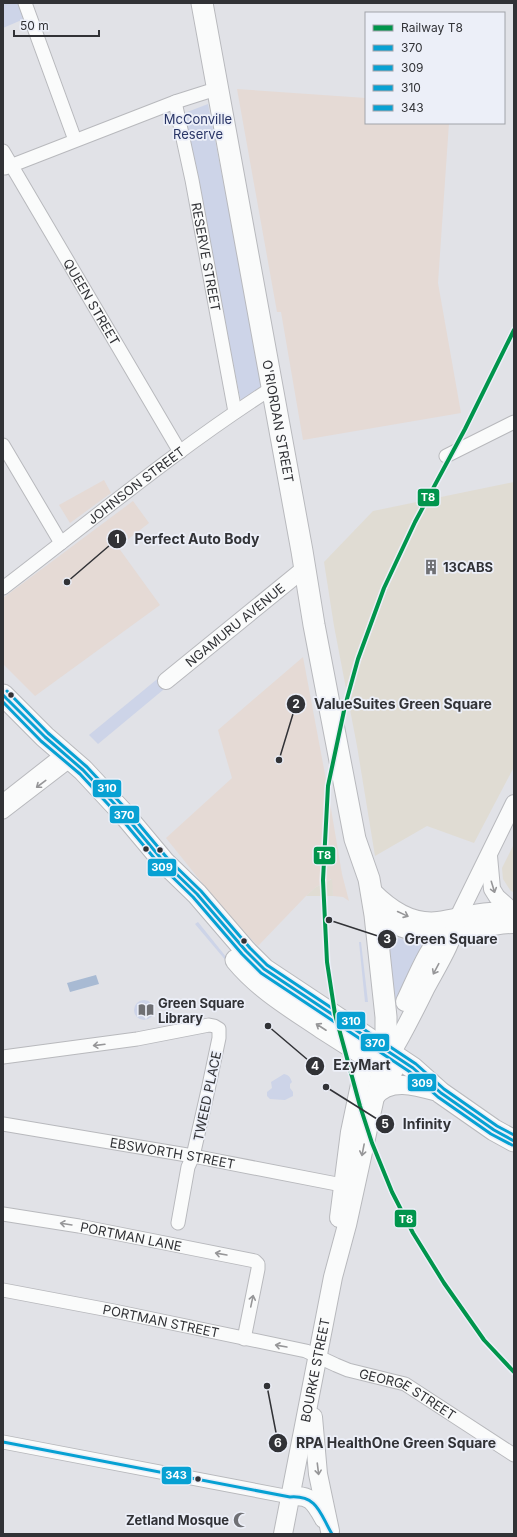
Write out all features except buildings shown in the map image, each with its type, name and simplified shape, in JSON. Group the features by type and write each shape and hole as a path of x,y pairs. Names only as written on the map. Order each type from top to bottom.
{"main road":[{"name":"O'RIORDAN STREET","path":"202,3 355,839 368,875 365,906 375,915"},
{"path":"3,695 110,798 164,862 186,898 239,964 257,982 278,999 380,1049 414,1082 441,1093 494,1130 514,1141"},
{"name":"O'RIORDAN STREET","path":"366,893 373,1024 380,1049"},
{"path":"366,893 397,912 412,918 434,921 490,912 504,911 514,913"},
{"path":"375,915 385,1005 380,1049"},
{"path":"375,915 394,926 408,931 425,934 447,934 489,926 514,924"},
{"path":"380,1049 434,945 447,934 458,917"},
{"name":"BOURKE STREET","path":"283,1534 333,1276 348,1225 374,1098 380,1049"},
{"name":"BOURKE STREET","path":"333,1276 342,1185 354,1109 380,1049"},
{"path":"374,1098 382,1089 396,1085 414,1086 441,1093"},
{"path":"312,1388 314,1439 318,1474 331,1533"},
{"path":"290,1497 296,1504 331,1533"}],"street":[{"path":"25,3 75,140"},
{"path":"7,167 175,102 218,88"},
{"name":"RESERVE STREET","path":"175,102 192,180 234,412"},
{"name":"QUEEN STREET","path":"3,151 7,167 180,452"},
{"name":"JOHNSON STREET","path":"3,588 180,452 234,412 272,388"},
{"path":"446,456 514,422"},
{"path":"3,445 61,543"},
{"name":"NGAMURU AVENUE","path":"166,681 305,568"},
{"path":"3,801 68,756"},
{"path":"3,812 68,756"},
{"path":"458,917 514,803"},
{"path":"489,854 492,889 497,897 514,913"},
{"name":"TWEED PLACE","path":"3,1057 137,1039 209,1025 219,1029 219,1038 194,1156 188,1167 178,1223"},
{"name":"EBSWORTH STREET","path":"3,1124 194,1156 342,1185"},
{"name":"PORTMAN LANE","path":"3,1214 79,1226 256,1261 258,1264 258,1269 244,1339"},
{"name":"PORTMAN STREET","path":"3,1290 303,1350 317,1356"},
{"name":"GEORGE STREET","path":"317,1356 348,1370 399,1381 410,1386 514,1455"},
{"path":"3,1442 290,1497"}],"shaded area":[{"path":"237,89 365,98 365,124 449,124 438,283 461,413 303,440 281,312 277,312"},
{"path":"104,480 111,493 70,523 59,505"},
{"path":"514,482 514,767 474,843 427,826 375,856 324,562 373,511"},
{"path":"133,501 149,523 118,547 160,605 35,696 3,664 3,598"},
{"path":"303,657 342,874 349,901 343,897 333,896 331,879 316,887 306,896 258,946 227,914 166,838 232,778 218,730"},
{"path":"514,844 514,893 510,890 503,879 502,868"},
{"path":"332,879 333,896 306,896 316,887"},
{"path":"96,975 99,984 70,992 67,983"}],"green space":[{"path":"3,3 18,3 24,19 3,28"},
{"name":"McConville Reserve","path":"208,104 265,394 241,402 182,114"},
{"path":"161,676 169,685 98,744 89,735"},
{"path":"198,922 235,968 233,969 195,924"},
{"path":"398,938 421,943 422,949 396,1000 394,999 388,946"},
{"path":"359,942 361,942 368,1002 365,1002"},
{"path":"144,1000 151,1003 154,1010 151,1017 144,1020 137,1017 134,1010 137,1003"},
{"path":"284,1074 289,1076 292,1082 290,1084 290,1088 293,1092 293,1096 285,1100 270,1099 267,1096 267,1092 272,1088 271,1082"}],"rail line":[{"name":"T8","path":"514,330 465,429 415,522 384,588 358,659 345,706 328,786 323,880 327,962 335,1014 360,1106 372,1143 392,1192 413,1233 444,1283 484,1340 514,1372"}],"transit line":[{"name":"310","path":"7,691 48,733 87,767 127,810 168,859 201,891 250,948 267,965 416,1064 444,1089 497,1126 514,1135"},
{"name":"370","path":"3,695 45,737 83,770 123,813 164,862 197,894 246,951 264,969 413,1068 441,1093 494,1130 514,1141"},
{"name":"309","path":"3,702 41,741 80,774 119,816 160,865 193,897 242,954 261,973 410,1072 438,1097 491,1134 512,1145"},
{"name":"343","path":"3,1442 307,1499 317,1507 332,1534"}],"place":[{"name":"13CABS","path":"431,567"},
{"name":"Perfect Auto Body","path":"67,582"},
{"name":"ValueSuites Green Square","path":"279,760"},
{"name":"Green Square","path":"329,920"},
{"name":"Green Square Library","path":"146,1010"},
{"name":"EzyMart","path":"268,1026"},
{"name":"Infinity","path":"326,1087"},
{"name":"RPA HealthOne Green Square","path":"267,1386"},
{"name":"Zetland Mosque","path":"241,1520"}]}
